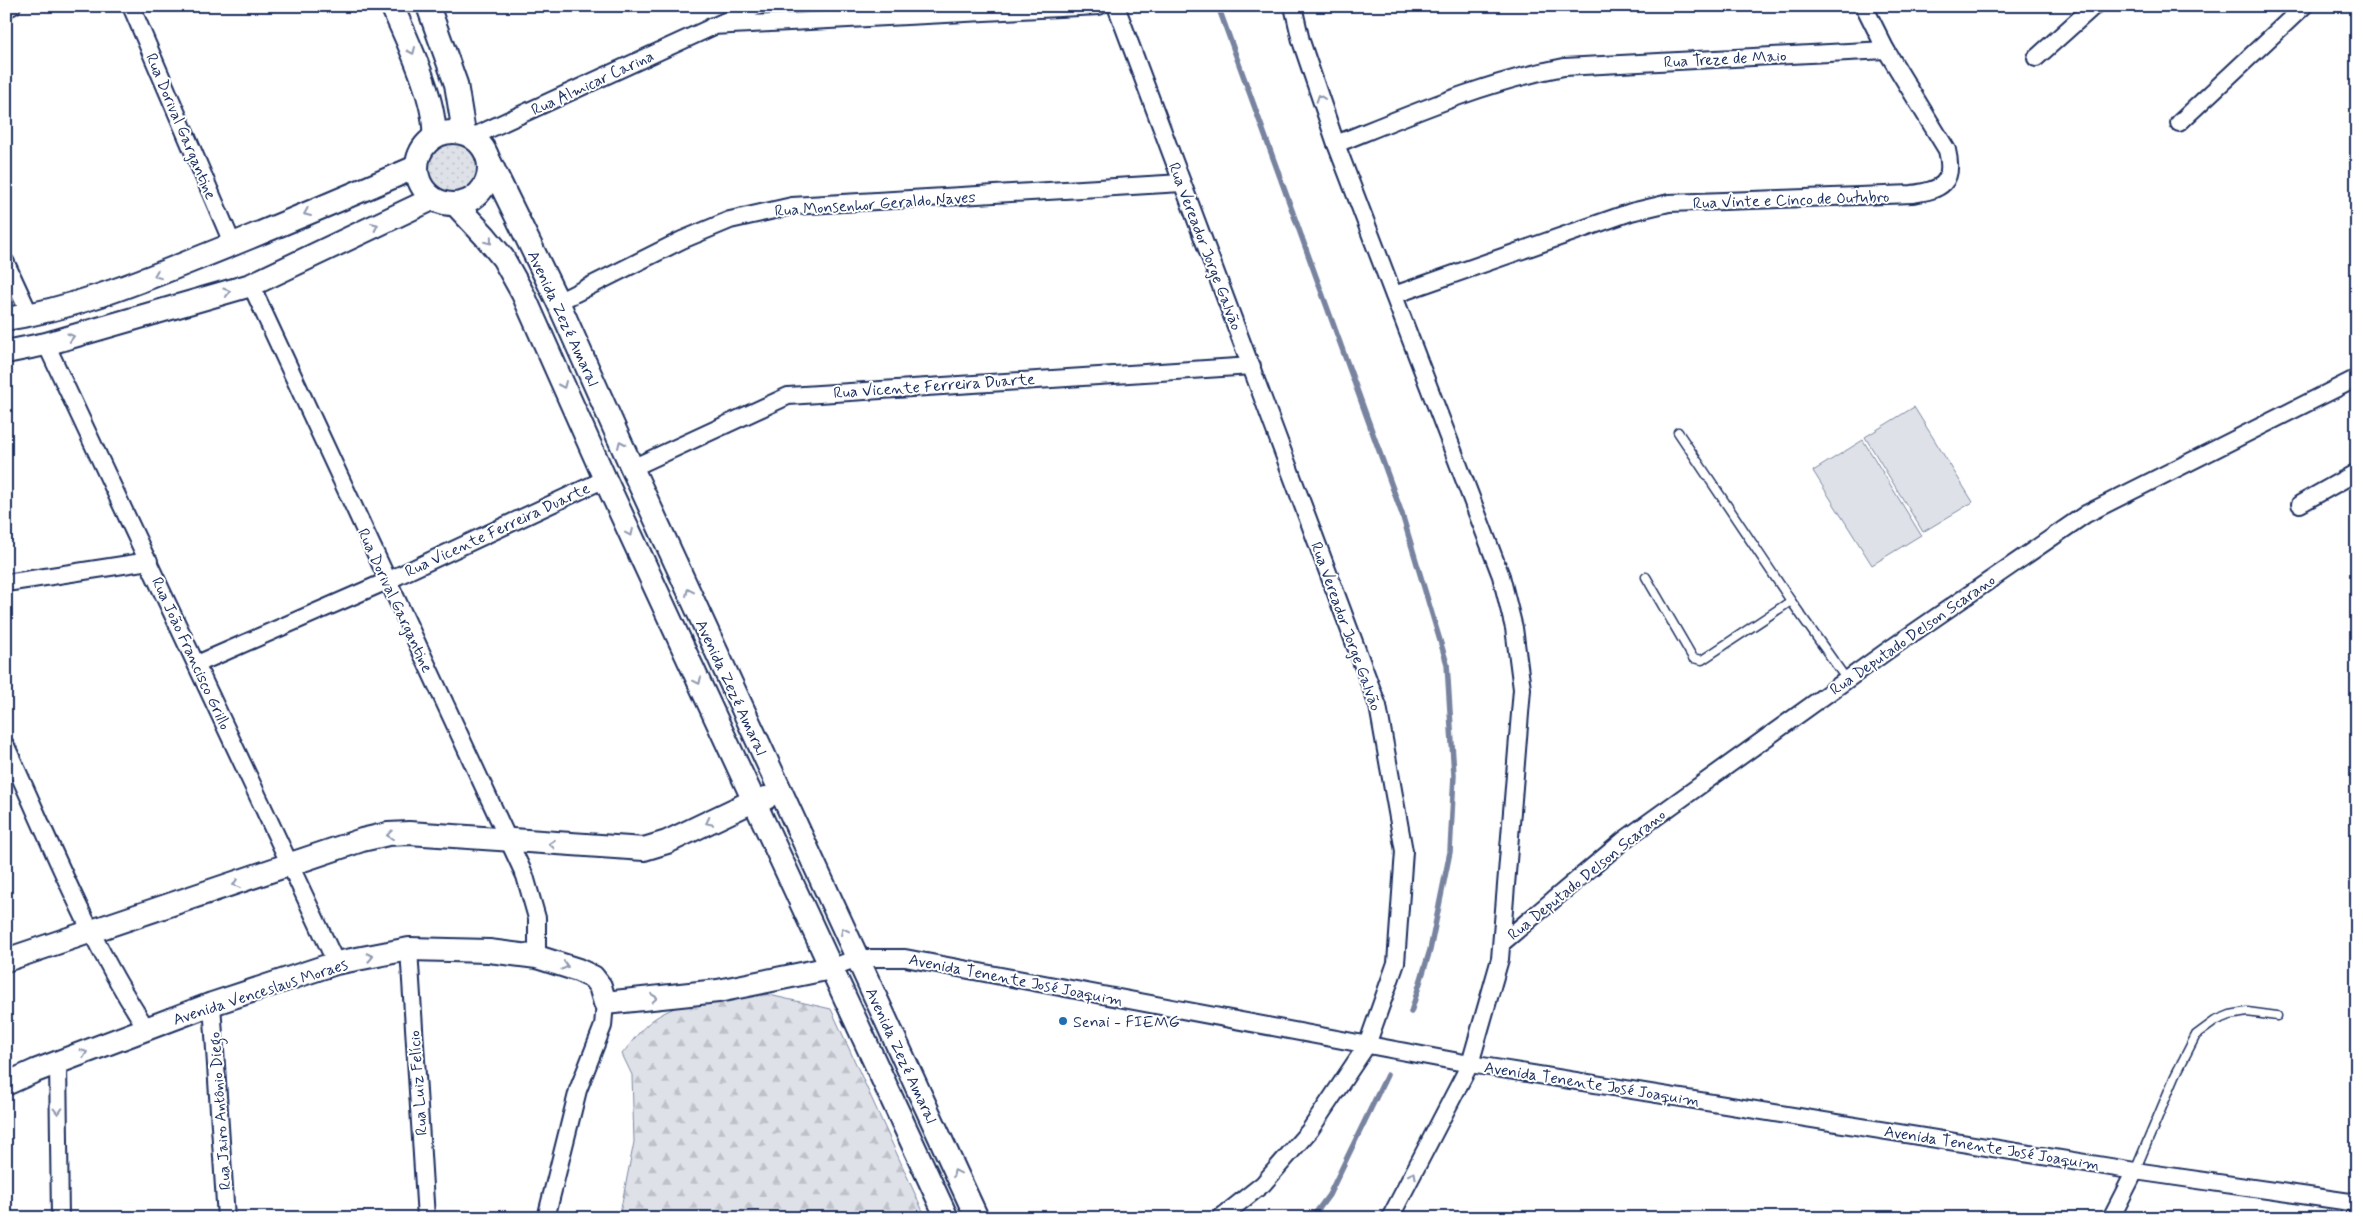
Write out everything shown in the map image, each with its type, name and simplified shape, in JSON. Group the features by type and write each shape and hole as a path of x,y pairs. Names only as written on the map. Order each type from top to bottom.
{"main road":[{"path":"392,6 419,67 435,124 434,137"},
{"name":"Avenida Zezé Amaral","path":"428,6 456,84 468,135 481,145 487,156 558,302 632,468 977,1218"},
{"path":"468,135 449,132 434,137 422,149 416,167 418,179 432,199 444,204 456,205 469,202 484,188 487,182 490,169 487,156"},
{"path":"6,319 30,315 127,287 233,245 416,167"},
{"path":"6,352 46,344 251,285 432,199"},
{"name":"Avenida Zezé Amaral","path":"456,205 486,236 503,258 523,294 605,479 947,1218"},
{"path":"6,960 290,866 362,840 388,834 409,833 644,849 667,842 760,798 784,800"},
{"name":"Avenida Venceslaus Moraes","path":"6,1084 58,1062 212,1004 336,963 409,949 489,951 537,957 578,970 592,978 600,986 605,1003"},
{"path":"605,1003 718,992 831,968"}],"street":[{"path":"6,9 12,6"},
{"name":"Rua Dorival Gargantine","path":"131,6 233,245"},
{"name":"Rua Almicar Carina","path":"468,135 758,6"},
{"name":"Rua Almicar Carina","path":"712,26 1099,6"},
{"name":"Rua Vereador Jorge Galvão","path":"1116,6 1378,706 1404,851 1396,963 1367,1045 1310,1130 1263,1184 1220,1218"},
{"path":"1293,6 1301,41 1336,144 1501,576 1514,628 1522,689 1500,959 1470,1064 1390,1218"},
{"path":"1864,6 1886,50"},
{"path":"2036,58 2094,6"},
{"path":"2179,122 2304,6"},
{"name":"Rua Treze de Maio","path":"1336,144 1444,102 1526,74 1564,67 1886,50"},
{"name":"Rua Vinte e Cinco de Outubro","path":"1394,295 1631,212 1669,203 1912,194 1933,191 1941,186 1947,178 1950,164 1947,150 1886,50"},
{"name":"Rua Monsenhor Geraldo Naves","path":"558,302 682,240 730,220 792,206 1182,183"},
{"path":"6,264 30,315"},
{"name":"Rua Dorival Gargantine","path":"251,285 386,581 525,876 537,918 537,957"},
{"name":"Rua João Francisco Grillo","path":"46,344 150,561 336,963"},
{"name":"Rua Vicente Ferreira Duarte","path":"632,468 788,396 1252,366"},
{"name":"Rua Deputado Delson Scarano","path":"1502,943 1624,840 1847,680 2086,514 2357,378"},
{"path":"2300,504 2357,472"},
{"name":"Rua Vicente Ferreira Duarte","path":"197,664 386,581 605,479"},
{"path":"6,583 150,561"},
{"path":"6,746 92,931 122,991 147,1029"},
{"name":"Rua Luiz Felício","path":"409,949 426,1218"},
{"name":"Avenida Tenente José Joaquim","path":"831,968 857,958 905,958 1470,1064 2135,1171 2357,1203"},
{"path":"546,1218 578,1090 603,1026 605,1003"},
{"name":"Rua Jairo Antônio Diego","path":"212,1004 226,1218"},
{"path":"58,1062 60,1218"},
{"path":"2111,1218 2135,1171"}],"lane":[{"path":"1678,432 1791,601 1847,680"},
{"path":"1646,577 1693,658 1702,660 1791,601"},
{"path":"2135,1171 2175,1076 2196,1035 2215,1021 2230,1015 2247,1012 2278,1016"}],"green space":[{"path":"452,136 464,138 475,145 482,156 484,168 482,180 475,191 464,198 452,200 440,198 429,191 422,180 420,168 422,156 429,145 440,138"},
{"path":"1914,407 1973,502 1923,532 1865,437"},
{"path":"1863,440 1921,535 1872,565 1813,471"},
{"path":"747,990 831,1009 926,1218 619,1218 634,1142 632,1075 622,1054 645,1027 663,1013 699,1000"}],"waterway":[{"path":"1218,6 1402,514 1447,664 1454,775 1450,852 1430,950 1411,1012"},
{"path":"1312,1218 1329,1195 1387,1075"}],"place":[{"name":"Senai - FIEMG","path":"1063,1021"}]}
